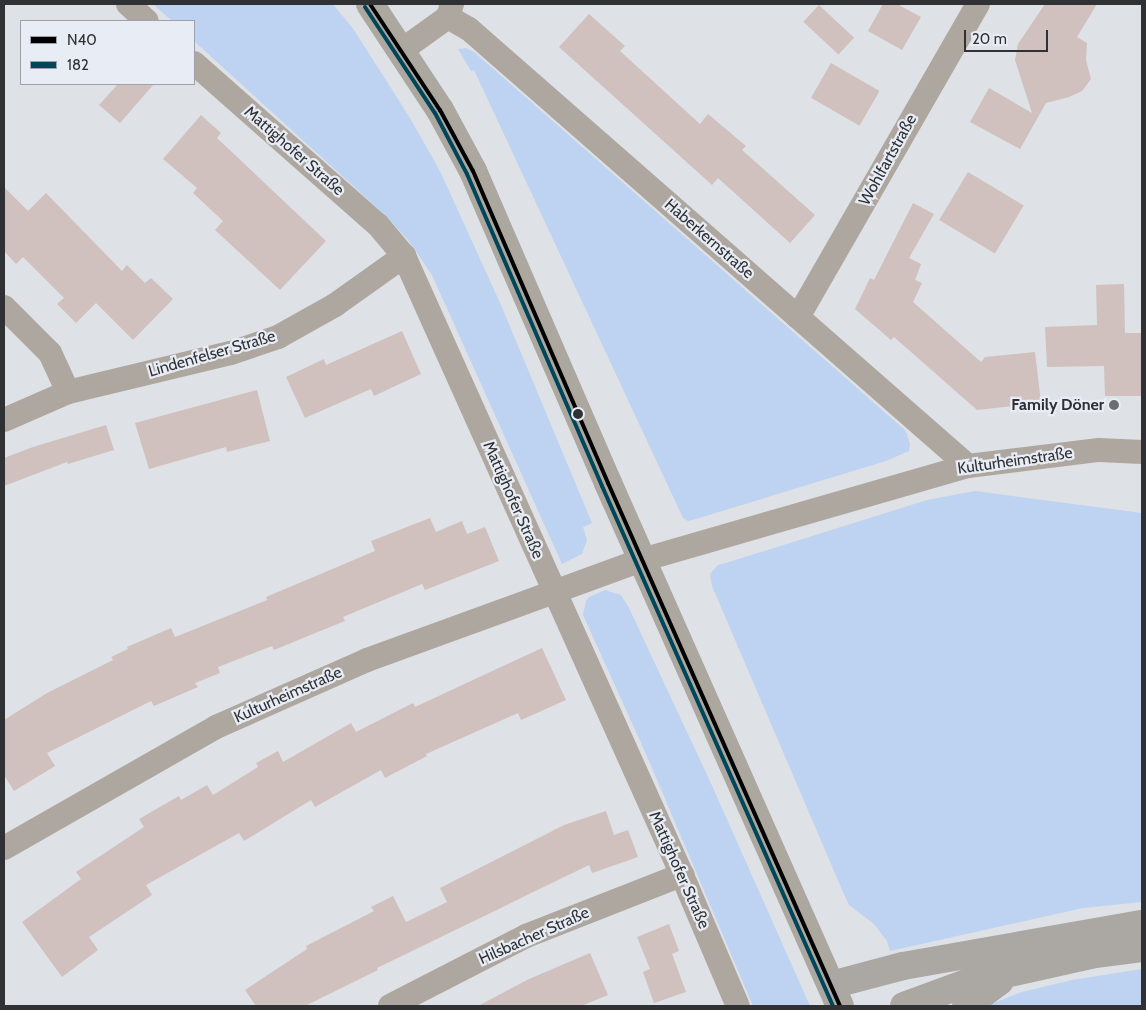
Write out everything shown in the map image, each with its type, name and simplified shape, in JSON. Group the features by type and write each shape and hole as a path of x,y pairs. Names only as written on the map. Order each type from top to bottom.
{"highway":[{"path":"835,996 903,966 1142,924"},
{"path":"904,1006 969,982 1014,971 1095,954 1142,948"},
{"path":"966,1006 1014,971"}],"main road":[{"path":"370,4 440,110 473,171 642,560 835,996"}],"street":[{"path":"128,4 147,20"},
{"name":"Wohlfartstraße","path":"798,317 809,301 912,116 978,4"},
{"path":"402,50 450,10"},
{"name":"Haberkernstraße","path":"450,10 469,29 968,466"},
{"name":"Mattighofer Straße","path":"195,64 378,225 404,256 553,592 682,875 738,1006"},
{"name":"Lindenfelser Straße","path":"4,420 68,392 231,353 278,337 335,305 404,256"},
{"path":"4,307 50,353 68,392"},
{"name":"Kulturheimstraße","path":"4,848 216,727 367,660 642,560 968,466 1099,450 1142,452"},
{"name":"Hilsbacher Straße","path":"390,1006 526,936 682,875"}],"shaded area":[{"path":"153,4 333,4 354,30 410,118 440,171 501,305 592,523 583,527 587,540 582,554 562,564 432,275 408,240 387,217 195,42 195,20 171,20"},
{"path":"466,48 474,52 906,431 910,444 909,451 886,461 696,519 688,521 683,518 474,70 471,71 458,49"},
{"path":"975,491 1142,513 1142,902 1083,908 890,951 887,941 874,924 849,905 712,586 710,574 718,565 927,500"},
{"path":"605,590 621,595 629,608 709,779 810,1006 753,1006 646,754 583,615 586,601 589,597"},
{"path":"1142,969 1142,1006 986,1006 1022,992 1072,980"}],"building":[{"path":"883,4 897,4 921,17 902,50 868,31"},
{"path":"1045,4 1097,4 1077,37 1087,43 1086,60 1091,79 1082,91 1069,97 1046,103 1020,149 970,122 989,88 1032,113 1015,60 1018,44"},
{"path":"819,5 854,38 838,55 803,22"},
{"path":"589,14 625,46 620,51 700,124 708,114 746,146 742,150 815,215 790,243 718,178 712,185 559,47"},
{"path":"831,63 879,91 859,126 811,98"},
{"path":"117,85 153,85 120,123 99,105"},
{"path":"201,115 221,133 217,138 326,241 280,290 215,230 223,221 193,193 197,188 163,159"},
{"path":"968,172 1024,205 995,253 939,220"},
{"path":"4,187 28,211 46,193 122,271 127,265 145,283 151,278 173,299 133,340 96,303 76,323 57,304 64,298 23,257 16,264 4,251"},
{"path":"913,203 934,214 909,258 921,264 915,280 922,283 913,302 981,362 985,357 1035,352 1041,403 977,410 894,337 891,340 855,309 870,278 874,280"},
{"path":"1124,284 1125,333 1142,333 1142,396 1105,396 1104,366 1047,367 1045,327 1097,325 1096,285"},
{"path":"402,331 421,374 374,396 371,389 305,418 286,377 324,359 326,365"},
{"path":"257,390 270,441 227,452 226,447 149,469 135,423"},
{"path":"106,425 114,450 68,464 67,462 4,486 4,458 33,447"},
{"path":"430,518 436,532 462,521 467,534 485,527 499,561 425,590 422,584 343,617 345,621 274,650 272,646 218,667 220,673 195,683 198,687 154,706 151,701 47,753 55,766 14,791 4,775 4,720 47,693 113,660 111,657 128,649 127,647 171,628 175,637 267,600 266,597 375,551 371,541"},
{"path":"542,648 566,700 521,720 518,713 426,754 427,756 385,778 381,770 315,807 311,800 244,841 239,833 146,885 152,895 89,937 98,950 62,977 22,922 81,879 76,872 144,827 139,819 179,796 181,800 207,785 213,795 258,767 256,763 278,751 283,762 351,723 356,732 413,703 415,707"},
{"path":"606,811 614,835 628,830 638,857 592,873 589,865 377,968 378,970 305,1006 256,1006 245,990 307,949 306,946 374,911 371,907 393,896 406,922 447,902 440,888 564,825"},
{"path":"669,924 679,951 672,954 686,992 654,1003 643,972 650,969 637,937"},
{"path":"590,953 608,995 581,1006 478,1006 529,979"}],"transit line":[{"name":"N40","path":"370,4 440,110 473,171 608,483 840,1006"},
{"name":"182","path":"365,7 435,113 467,174 602,486 833,1006"}],"place":[{"name":"Family Döner","path":"1114,405"}]}
